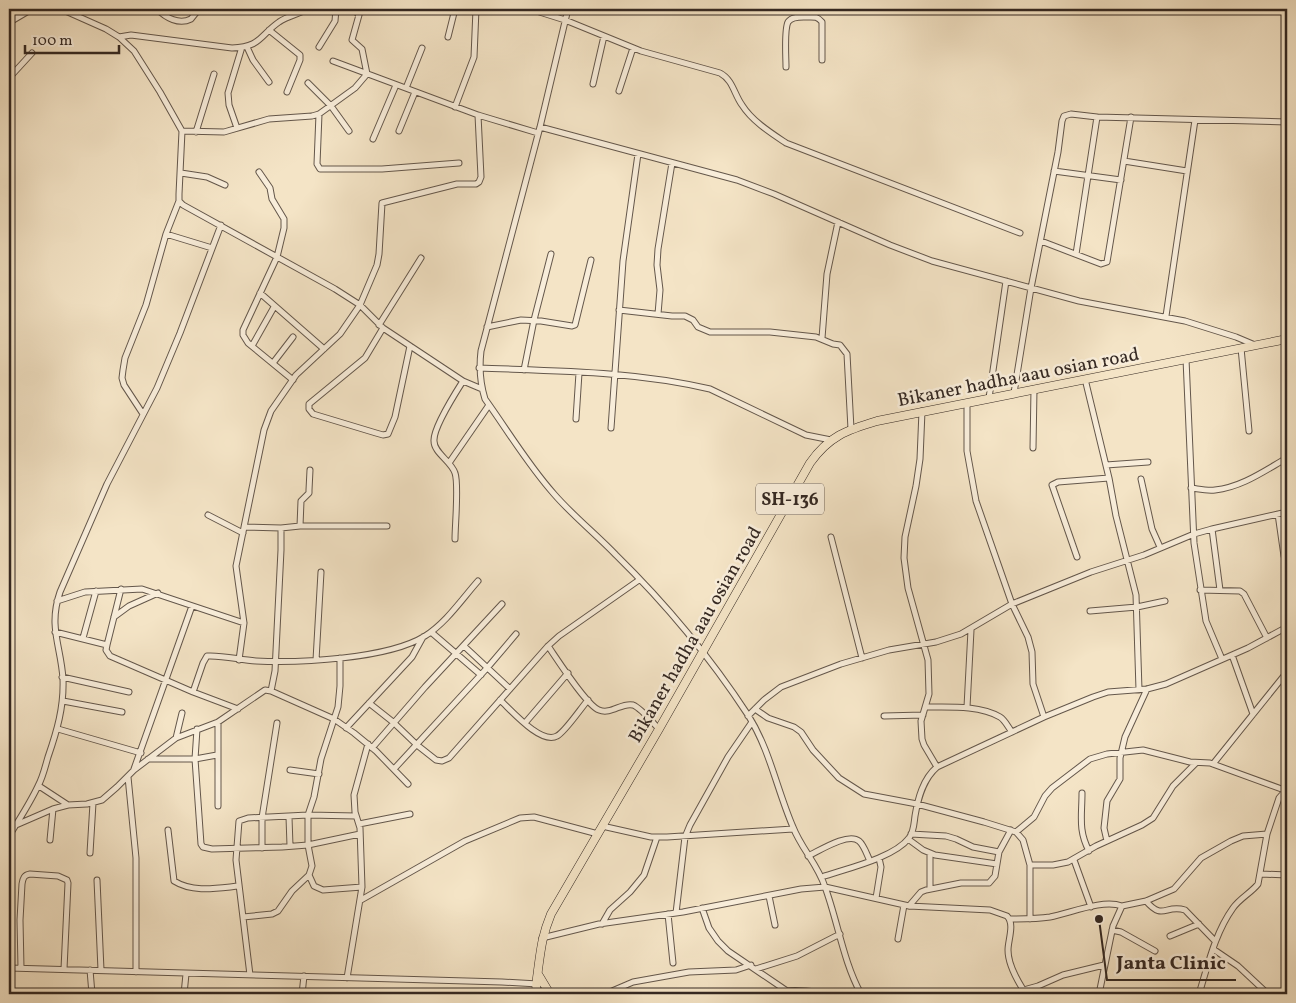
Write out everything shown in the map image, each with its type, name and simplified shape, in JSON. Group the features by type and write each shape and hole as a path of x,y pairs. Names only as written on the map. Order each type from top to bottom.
{"main road":[{"name":"Bikaner hadha aau osian road","path":"537,994 535,984 542,938 551,914 704,651 810,463 821,448 851,429 877,421 1287,339"},
{"path":"538,974 550,994"}],"street":[{"path":"9,22 32,9"},
{"path":"61,9 106,29 134,52 182,131 179,201 166,234 146,305 123,370 122,378 124,385 143,414"},
{"path":"157,9 169,18 182,22 191,20 199,9"},
{"path":"119,38 131,35 186,43 245,47 260,40 282,20 308,9"},
{"path":"319,47 335,21 335,9 359,11 359,20 352,40 362,49 367,74"},
{"path":"448,37 455,9"},
{"path":"455,107 474,57 476,9"},
{"path":"530,9 566,20 634,48 726,76 730,80 742,105 767,130 786,143 1020,233"},
{"path":"568,9 539,130 481,351 479,368 482,389 489,405 535,472 554,495 617,556 686,630 704,651 752,722 762,739 793,829 822,876 852,974 861,994"},
{"path":"799,9 800,17"},
{"path":"786,67 788,22 800,17 815,17 822,22 822,60"},
{"path":"269,30 300,54 300,60 287,92"},
{"path":"593,84 604,36"},
{"path":"245,47 252,60 269,82"},
{"path":"237,128 229,105 228,93 245,47"},
{"path":"406,88 422,48"},
{"path":"619,92 634,48"},
{"path":"9,78 32,53"},
{"path":"334,61 478,115 737,180 932,261 1079,301 1166,316 1256,345"},
{"path":"196,132 214,74"},
{"path":"182,131 224,132 269,119 302,118 319,114 355,88 367,74"},
{"path":"308,83 331,106 349,131"},
{"path":"373,139 396,85"},
{"path":"399,131 415,92"},
{"path":"319,114 317,164 320,169 382,169 459,163"},
{"path":"1014,394 1031,288 1064,116 1071,114 1097,117 1287,122"},
{"path":"239,660 244,623 236,566 264,430 271,411 293,380 347,326 360,305 379,254 382,203 457,184 476,184 479,182 481,177 478,115"},
{"path":"1076,254 1097,117"},
{"path":"1041,241 1100,264 1107,262 1131,118"},
{"path":"1166,316 1195,120"},
{"path":"611,428 624,253 638,154"},
{"path":"1124,161 1187,171"},
{"path":"658,314 660,290 657,265 658,249 672,163"},
{"path":"259,172 270,188 272,199 284,219 283,236 277,257 243,330 243,335 252,346 293,380"},
{"path":"1054,172 1121,180"},
{"path":"181,173 207,177 225,185"},
{"path":"179,201 188,208 360,305 381,326 410,346 462,381 482,389"},
{"path":"822,338 828,268 838,222"},
{"path":"9,836 39,786 58,729 63,701 62,677 54,621 57,601 107,484 157,388 180,333 220,225"},
{"path":"166,234 212,248"},
{"path":"524,370 534,320 552,254"},
{"path":"410,346 395,417 388,434 383,435 313,414 309,409 309,404 313,398 366,358 381,326 421,258"},
{"path":"487,327 520,320 575,325 591,260"},
{"path":"989,398 1006,281"},
{"path":"260,293 324,349"},
{"path":"252,346 274,307"},
{"path":"619,310 690,318 698,328 710,332 770,332 822,338 828,343 840,345 847,354 851,429"},
{"path":"273,363 293,337"},
{"path":"1241,348 1249,431"},
{"path":"1186,359 1191,488 1200,590 1206,621 1222,659"},
{"path":"479,368 614,375 667,380 710,388 806,435 831,440"},
{"path":"576,419 579,373"},
{"path":"1085,379 1138,606 1139,690"},
{"path":"455,539 456,474 435,447 434,441 448,406 462,381"},
{"path":"1033,448 1034,389"},
{"path":"967,402 968,451 974,492 1012,604 1028,637 1032,652 1033,684 1044,717"},
{"path":"448,463 489,405"},
{"path":"922,411 920,459 905,537 904,558 908,588 928,660 929,694 921,729 924,745 937,768"},
{"path":"1191,488 1215,490 1238,485 1287,458"},
{"path":"1106,466 1148,462"},
{"path":"300,526 301,501 310,490 310,470"},
{"path":"1077,557 1052,486 1058,482 1109,478"},
{"path":"1141,479 1152,529 1160,547"},
{"path":"748,716 781,687 862,658 936,642 971,630 1012,604 1091,572 1194,534 1212,528 1287,512"},
{"path":"1278,514 1284,556"},
{"path":"208,515 244,530 300,526 387,526"},
{"path":"271,691 275,662 281,528"},
{"path":"1212,528 1220,590"},
{"path":"831,537 862,658"},
{"path":"316,660 321,572"},
{"path":"369,702 436,760 442,761 449,758 548,646 559,636 639,580"},
{"path":"193,692 203,662 207,656 275,662 316,660 381,652 414,642 423,638 444,620 478,581"},
{"path":"122,589 107,645 108,653 112,658 238,709"},
{"path":"57,601 85,592 142,589 244,623"},
{"path":"1200,590 1235,591 1244,594 1266,638"},
{"path":"83,638 96,591"},
{"path":"114,618 129,606 158,593"},
{"path":"1090,611 1165,601"},
{"path":"347,978 362,887 360,834 356,816 355,791 370,746 502,604"},
{"path":"134,770 192,606"},
{"path":"910,837 917,804 929,774 937,768 1044,717 1108,692 1147,690 1166,684 1232,655 1287,627"},
{"path":"967,708 971,630"},
{"path":"55,632 107,645"},
{"path":"431,632 481,675"},
{"path":"394,769 481,675 516,634"},
{"path":"346,728 412,657 423,638"},
{"path":"464,646 510,689"},
{"path":"548,646 596,709 612,711 627,704 633,705 659,729"},
{"path":"1232,655 1253,714"},
{"path":"243,917 272,914 278,911 292,891 309,875 312,866 308,845 308,816 334,719 340,686 340,658"},
{"path":"1213,764 1287,672"},
{"path":"525,723 568,673"},
{"path":"62,677 129,692"},
{"path":"15,825 68,805 93,803 108,796 134,770 176,738 218,722 265,690 334,719 370,746 408,784"},
{"path":"1107,841 1104,828 1107,801 1120,779 1121,752 1130,726 1147,690"},
{"path":"500,700 542,736 552,738 557,736 588,700"},
{"path":"63,701 122,712"},
{"path":"926,707 967,708 1001,717 1012,732"},
{"path":"755,709 768,718 794,727 801,732 823,761 839,778 864,794 917,804 1014,831 1023,840 1030,865 1030,919"},
{"path":"176,738 182,713"},
{"path":"884,716 923,715"},
{"path":"218,722 218,806"},
{"path":"676,913 686,837 690,825 728,757 752,722"},
{"path":"262,848 262,818 277,723"},
{"path":"58,729 140,753"},
{"path":"197,729 195,759 201,844 203,847 237,849 308,845 360,834"},
{"path":"898,939 907,906 921,892 961,884 989,883 995,876 999,852 1014,831 1034,817 1045,796 1063,779 1090,759 1108,754 1143,750 1196,763 1213,764 1287,790 1279,798 1267,834 1258,884 1254,890 1234,906 1215,941 1199,994"},
{"path":"147,759 195,759 217,755"},
{"path":"1030,865 1060,864 1074,860 1153,818 1173,786 1196,763"},
{"path":"290,770 319,774"},
{"path":"128,777 136,858 136,972"},
{"path":"39,786 68,805"},
{"path":"1082,793 1081,832 1089,851"},
{"path":"90,853 93,803"},
{"path":"50,840 53,810"},
{"path":"359,824 410,814"},
{"path":"250,975 238,886 237,849 239,821 241,819 308,816 356,816"},
{"path":"289,817 290,846"},
{"path":"361,900 465,841 520,818 534,817 600,830 657,837 686,837 793,829"},
{"path":"168,830 174,881 203,889 238,886"},
{"path":"542,938 602,924 825,887 907,906 990,910 999,912 1010,919 1050,916 1109,903 1122,906 1146,901 1174,889 1201,858 1231,841 1243,836 1267,834"},
{"path":"822,876 880,858 910,837 946,836 972,847 999,852"},
{"path":"602,924 610,910 630,892 644,875 657,837"},
{"path":"808,856 852,837 861,844 870,861"},
{"path":"910,837 930,853 951,859 997,864"},
{"path":"930,853 930,889"},
{"path":"876,898 881,867 880,858"},
{"path":"1074,860 1090,906"},
{"path":"21,968 20,920 22,884 26,874 30,874 58,876 66,880 68,884 64,969"},
{"path":"1261,874 1287,875"},
{"path":"309,875 314,886 323,890 362,887"},
{"path":"97,880 101,970"},
{"path":"769,896 775,925"},
{"path":"1146,901 1158,912 1179,908 1185,910 1215,941"},
{"path":"1099,994 1112,930 1122,906"},
{"path":"702,908 709,928 728,951 787,991"},
{"path":"668,914 673,963"},
{"path":"1010,919 1008,952 1014,972 1025,993"},
{"path":"1170,936 1199,924"},
{"path":"1112,930 1121,932 1155,951"},
{"path":"756,969 797,956 840,934"},
{"path":"1213,949 1238,966 1268,994"},
{"path":"1009,994 1025,993 1063,975 1104,964"},
{"path":"606,994 633,982 689,972 736,970 750,965"},
{"path":"9,968 545,984"},
{"path":"90,970 92,994"},
{"path":"184,994 186,974"},
{"path":"302,994 304,976"},
{"path":"768,994 787,991 833,994"}],"place":[{"name":"Janta Clinic","path":"1099,919"}]}
